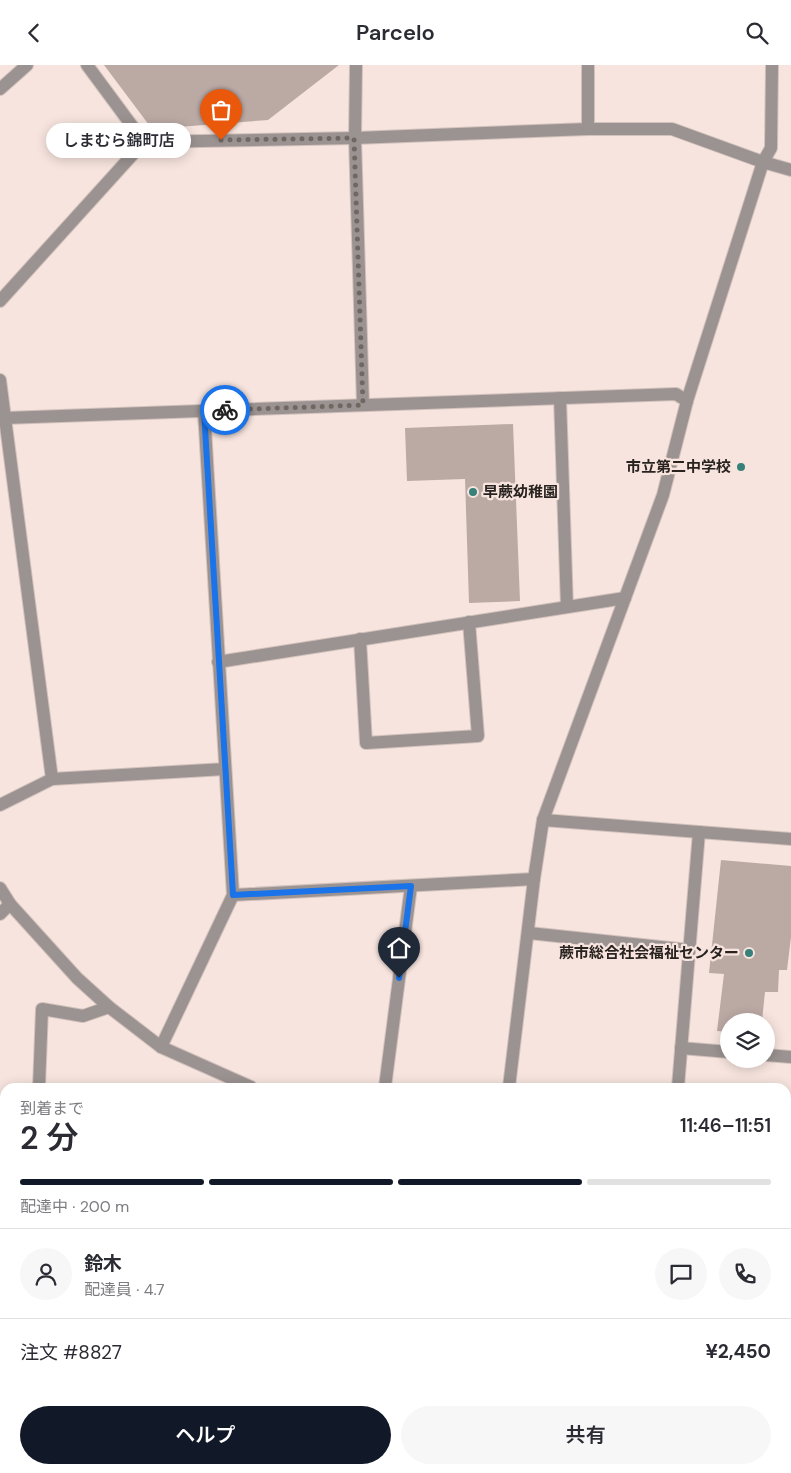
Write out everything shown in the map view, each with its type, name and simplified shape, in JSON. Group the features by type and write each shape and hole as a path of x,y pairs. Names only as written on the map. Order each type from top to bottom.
{"street":[{"path":"0,89 27,65"},
{"path":"86,65 144,142"},
{"path":"356,65 354,138 363,405"},
{"path":"588,65 588,129"},
{"path":"510,1083 543,820 663,495 687,401 763,162 771,148 772,65"},
{"path":"0,301 144,142 354,138 588,129 672,129 763,162 791,170"},
{"path":"0,379 52,779"},
{"path":"5,417 676,394 687,401"},
{"path":"560,398 567,607"},
{"path":"162,1047 233,895 204,411"},
{"path":"218,662 625,598"},
{"path":"360,639 366,743 478,736 469,622"},
{"path":"0,805 52,779 225,769"},
{"path":"543,820 791,839"},
{"path":"678,1083 699,832"},
{"path":"233,895 534,879"},
{"path":"386,1083 411,886"},
{"path":"0,888 10,904 77,977 109,1007 162,1047 242,1083"},
{"path":"0,914 10,904"},
{"path":"529,933 689,950"},
{"path":"39,1083 42,1009 82,1016 109,1007"},
{"path":"681,1048 720,1051"},
{"path":"775,1056 791,1057"}],"building":[{"path":"104,65 339,65 268,120 152,129"},
{"path":"513,424 520,601 469,603 465,479 407,481 405,428"},
{"name":"蕨市総合社会福祉センター","path":"721,860 791,866 791,937 787,970 779,970 778,992 765,992 763,1013 720,1013 720,1031 717,1031 724,974 709,973"}],"way so far":[{"path":"221,140 354,138 363,405 225,410"}],"place":[{"name":"しまむら錦町店","path":"221,140"},
{"name":"市立第二中学校","path":"741,467"},
{"name":"早蕨幼稚園","path":"473,492"},
{"name":"蕨市総合社会福祉センター","path":"749,953"}],"route":[{"path":"225,410 204,411 233,895 411,886 399,978"}]}
